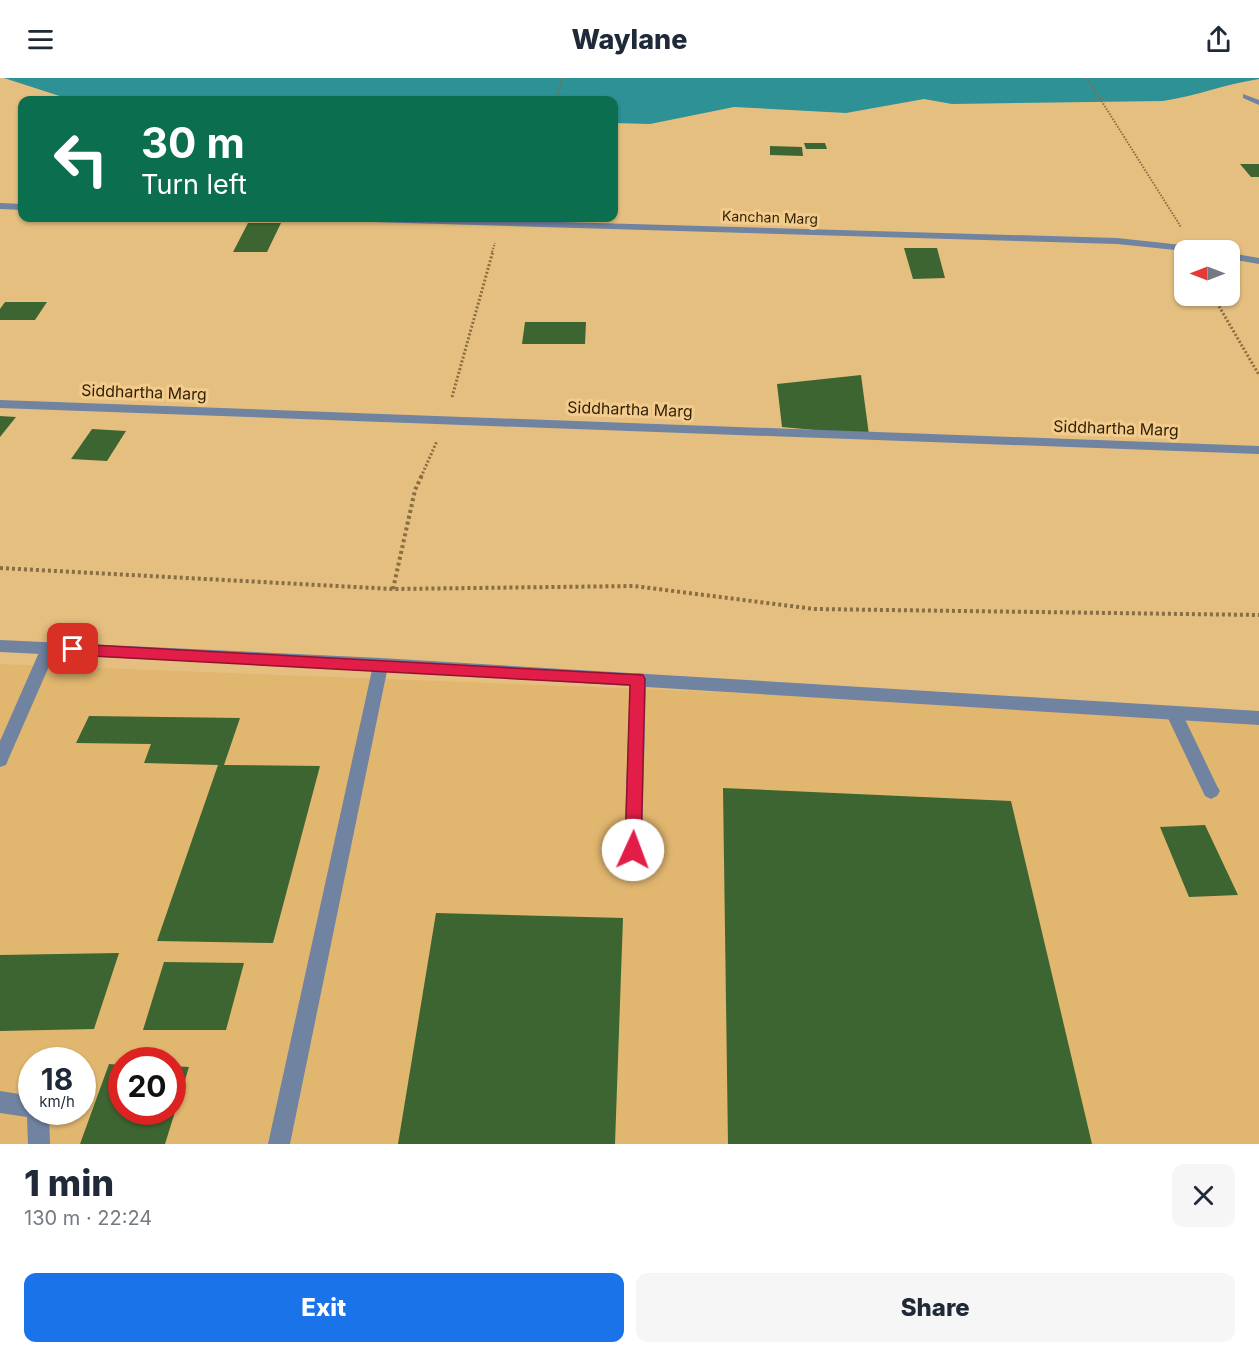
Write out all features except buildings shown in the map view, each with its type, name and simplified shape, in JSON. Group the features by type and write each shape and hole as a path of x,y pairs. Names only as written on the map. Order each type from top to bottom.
{"street":[{"path":"1246,96 1259,103"},
{"path":"1,207 18,207"},
{"name":"Kanchan Marg","path":"473,222 1117,241 1174,247"},
{"path":"1240,258 1259,261"},
{"name":"Siddhartha Marg","path":"0,404 1259,450"},
{"path":"0,646 381,664 1259,718"},
{"path":"0,760 49,648"},
{"path":"279,1144 381,664"},
{"path":"633,850 638,679"},
{"path":"1174,714 1211,791"},
{"path":"0,1102 18,1105"},
{"path":"38,1125 39,1144"}],"path":[{"path":"557,96 562,78"},
{"path":"1087,78 1180,225 1183,240"},
{"path":"1219,306 1259,375"},
{"path":"0,568 393,589 634,586 814,609 1259,615"}],"shaded area":[{"path":"0,664 1259,713 1259,1144 0,1144"}],"water":[{"path":"4,78 1259,78 1163,101 952,104 924,99 846,113 734,107 650,124 618,123 618,96 60,96"}],"route":[{"path":"73,649 638,679 633,850"}]}
